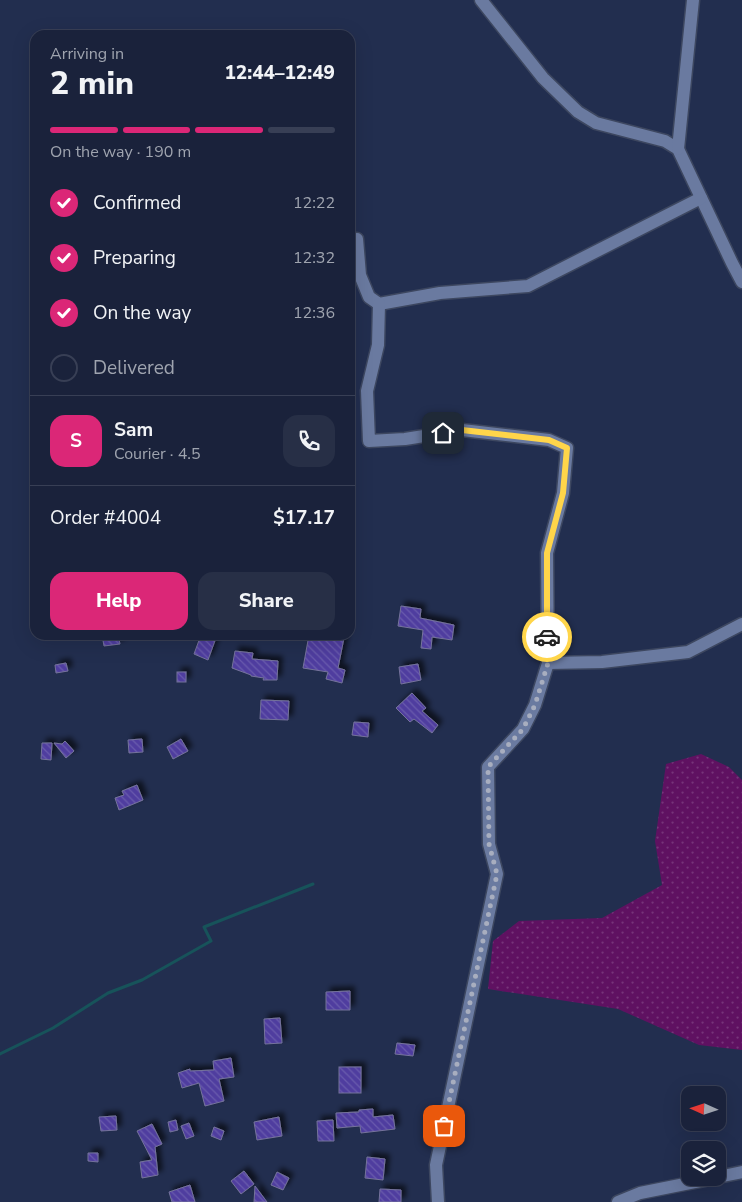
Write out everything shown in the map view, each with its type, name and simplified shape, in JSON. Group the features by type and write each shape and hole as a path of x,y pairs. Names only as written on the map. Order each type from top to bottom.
{"street":[{"path":"481,0 543,78 578,112 596,123 665,141 678,149"},
{"path":"693,0 678,149 742,282"},
{"path":"357,239 360,275 369,297 379,304 440,293 528,286 701,198"},
{"path":"379,304 378,345 367,391 369,441 405,439 462,430 549,440 567,448 563,493 547,553 548,663 535,705 523,729 488,767 489,844 497,874 436,1165 438,1202"},
{"path":"548,663 602,662 688,652 742,624"},
{"path":"726,1175 742,1172"},
{"path":"618,1202 640,1193 681,1184"}],"shaded area":[{"path":"701,754 729,767 742,780 742,1050 699,1045 618,1009 488,989 493,941 519,921 602,918 662,885 655,841 666,764"}],"building":[{"path":"401,606 421,609 420,618 454,625 452,640 432,637 431,649 421,648 423,630 398,626"},
{"path":"103,640 119,640 120,644 104,646"},
{"path":"199,640 215,640 208,660 194,654"},
{"path":"308,640 344,640 338,668 345,670 342,683 326,679 328,672 303,668"},
{"path":"235,651 253,653 252,659 278,661 277,680 263,680 264,678 251,676 232,668"},
{"path":"66,663 68,671 56,673 55,665"},
{"path":"418,664 421,680 401,684 399,667"},
{"path":"177,672 186,672 186,682 177,682"},
{"path":"412,693 426,708 422,711 438,725 432,733 414,719 410,722 396,708"},
{"path":"261,700 289,701 288,720 260,719"},
{"path":"354,722 369,723 368,737 352,735"},
{"path":"142,739 143,752 129,753 128,740"},
{"path":"181,739 188,751 173,759 167,747"},
{"path":"65,741 74,751 66,758 54,743 62,744"},
{"path":"42,743 52,743 51,760 41,759"},
{"path":"137,785 143,800 119,810 115,798 124,795 122,791"},
{"path":"350,991 350,1010 326,1010 326,992"},
{"path":"280,1018 282,1043 265,1044 264,1019"},
{"path":"397,1043 415,1045 413,1056 395,1054"},
{"path":"231,1058 234,1077 219,1079 224,1101 205,1106 199,1083 182,1088 178,1073 190,1069 190,1071 214,1070 213,1061"},
{"path":"339,1067 361,1067 361,1093 339,1093"},
{"path":"373,1109 373,1117 393,1115 395,1129 361,1133 360,1126 337,1128 336,1113"},
{"path":"116,1116 117,1130 101,1131 99,1117"},
{"path":"279,1117 282,1136 257,1140 254,1122"},
{"path":"176,1120 178,1130 170,1132 168,1122"},
{"path":"333,1120 334,1141 318,1141 317,1121"},
{"path":"189,1123 194,1136 186,1139 181,1126"},
{"path":"152,1124 162,1144 155,1147 158,1175 142,1178 140,1162 152,1160 137,1131"},
{"path":"214,1127 224,1131 221,1140 211,1136"},
{"path":"88,1153 98,1153 98,1162 88,1161"},
{"path":"367,1157 385,1159 383,1180 365,1178"},
{"path":"244,1171 254,1184 241,1194 231,1181"},
{"path":"277,1172 289,1178 283,1190 271,1185"},
{"path":"190,1185 195,1202 172,1202 169,1192"},
{"path":"255,1186 267,1202 254,1202"},
{"path":"380,1189 401,1190 401,1202 379,1202"}],"waterway":[{"path":"0,1054 53,1028 108,993 142,980 211,941 204,927 313,884"}],"way so far":[{"path":"444,1126 497,874 489,844 488,767 523,729 535,705 548,663 547,637"}],"route":[{"path":"443,433 462,430 549,440 567,448 563,493 547,553 547,637"}]}
